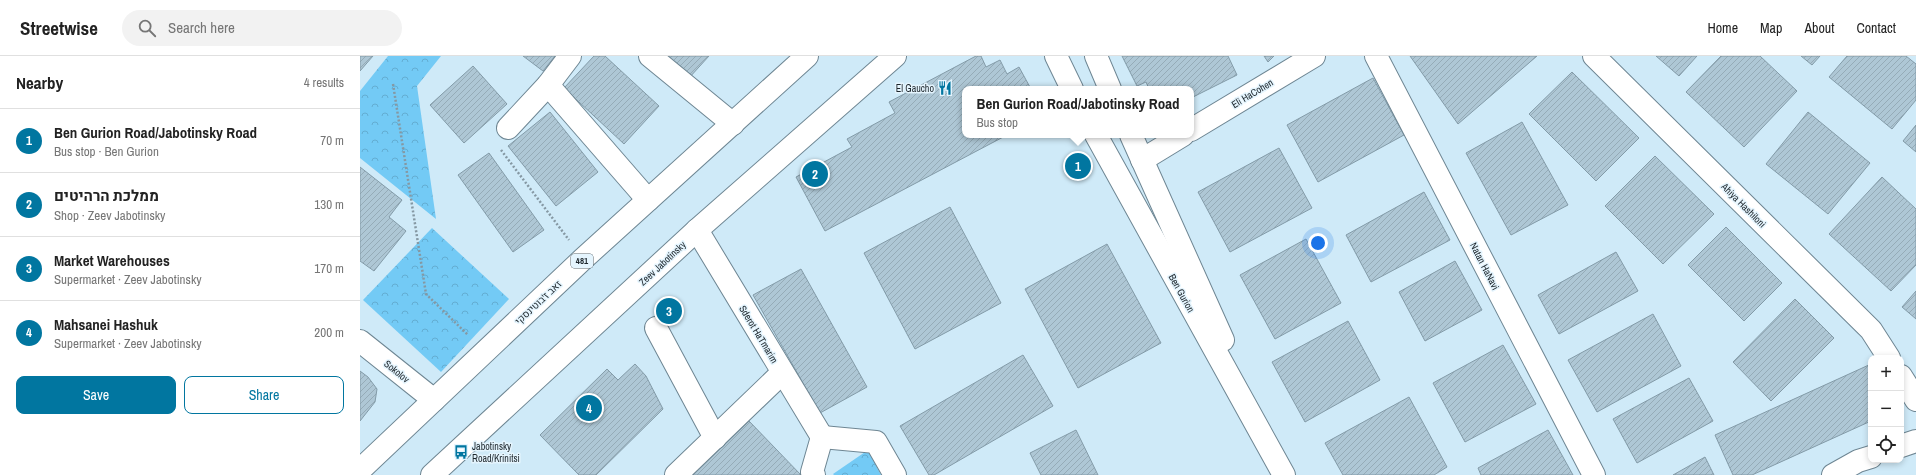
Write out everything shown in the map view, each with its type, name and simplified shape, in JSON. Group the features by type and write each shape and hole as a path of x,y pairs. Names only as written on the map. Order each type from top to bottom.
{"main road":[{"path":"508,128 544,89 570,56"},
{"path":"650,56 733,124"},
{"name":"זאב ז'בוטינסקי","path":"360,470 583,259 807,56"},
{"name":"Zeev Jabotinsky","path":"432,475 697,230 895,56"},
{"path":"1096,56 1109,86"},
{"name":"Eli HaCohen","path":"1194,128 1314,56"},
{"name":"Natan HaNavi","path":"1376,56 1594,475"},
{"name":"Ahiya Hashiloni","path":"1594,56 1871,330 1887,355"},
{"path":"1056,58 1070,86"},
{"path":"544,89 645,204"},
{"name":"Ben Gurion","path":"1098,138 1284,475"},
{"name":"Ben Gurion","path":"1132,138 1271,450"},
{"path":"1142,160 1178,138"},
{"name":"Sderot HaTmarim","path":"697,230 822,437"},
{"path":"656,328 715,438"},
{"name":"Sokolov","path":"360,341 434,400"},
{"path":"676,475 782,373"},
{"path":"1904,381 1916,400"},
{"path":"814,475 812,472 822,437 876,442 895,475"},
{"path":"1904,445 1916,441"},
{"path":"1833,475 1858,461 1868,458"}],"path":[{"path":"393,84 426,294 485,351"},
{"path":"498,147 583,259"}],"green space":[{"path":"388,56 441,56 417,86 436,219 360,158 360,91"},
{"path":"432,228 509,299 441,372 363,300"},
{"path":"868,450 881,475 833,474"}],"building":[{"path":"360,56 373,56 360,71"},
{"path":"523,56 555,56 543,71"},
{"path":"594,56 605,56 659,106 624,144 564,88"},
{"path":"665,56 709,56 689,78"},
{"path":"976,56 981,56 986,67 1000,60 1007,74 1019,67 1029,86 962,86 962,138 1001,138 825,231 796,177 852,147 847,139 895,113 889,102"},
{"path":"1122,56 1228,56 1237,75 1194,96 1194,86 1148,86 1146,82 1137,86"},
{"path":"1264,56 1274,56 1268,62"},
{"path":"1410,56 1537,56 1458,124"},
{"path":"1656,56 1697,56 1679,76"},
{"path":"1721,56 1760,56 1797,91 1744,147 1686,92"},
{"path":"1801,56 1820,56 1812,65"},
{"path":"1847,56 1906,56 1916,64 1916,100 1892,129 1829,77"},
{"path":"473,66 507,104 464,143 430,105"},
{"path":"1572,72 1639,138 1596,181 1529,114"},
{"path":"1373,78 1404,135 1318,182 1287,125"},
{"path":"550,112 598,172 556,206 508,146"},
{"path":"1808,112 1870,163 1828,214 1766,164"},
{"path":"1522,122 1568,205 1511,235 1466,153"},
{"path":"1916,125 1916,152 1903,141"},
{"path":"1279,148 1312,208 1230,252 1198,192"},
{"path":"489,153 544,230 513,252 458,175"},
{"path":"1655,156 1714,214 1663,264 1605,206"},
{"path":"360,167 402,200 389,217 406,231 374,271 360,261"},
{"path":"1882,177 1916,209 1916,265 1891,291 1829,234"},
{"path":"1424,192 1450,240 1371,282 1346,235"},
{"path":"950,207 1001,303 915,349 864,253"},
{"path":"1726,227 1782,283 1744,321 1688,265"},
{"path":"1306,239 1341,303 1275,339 1240,275"},
{"path":"1107,244 1161,343 1078,388 1025,289"},
{"path":"1616,252 1638,291 1559,334 1538,295"},
{"path":"1455,261 1482,310 1425,341 1399,292"},
{"path":"801,269 867,387 820,413 753,295"},
{"path":"1916,291 1916,319 1902,307"},
{"path":"1795,299 1834,338 1771,401 1733,362"},
{"path":"1653,314 1681,366 1597,412 1568,360"},
{"path":"1348,321 1380,380 1305,422 1272,362"},
{"path":"1503,345 1536,404 1465,442 1433,383"},
{"path":"1023,355 1053,406 934,475 929,475 900,426"},
{"path":"635,364 646,376 663,409 596,475 579,475 540,435 607,369 618,380"},
{"path":"1868,365 1868,422 1752,475 1733,475 1715,435"},
{"path":"360,371 368,377 377,389 375,402 360,421"},
{"path":"1689,378 1713,421 1637,463 1613,419"},
{"path":"1409,397 1447,467 1434,475 1343,475 1325,443"},
{"path":"749,421 801,475 693,475"},
{"path":"1076,430 1098,475 1041,475 1030,453"},
{"path":"1548,430 1573,475 1481,475 1478,468"},
{"path":"1705,457 1714,475 1673,475"}],"place":[{"name":"El Gaucho","path":"945,88"},
{"name":"Ben Gurion Road/Jabotinsky Road","path":"1078,166"},
{"name":"ממלכת הרהיטים","path":"815,174"},
{"name":"Market Warehouses","path":"669,311"},
{"name":"Mahsanei Hashuk","path":"589,408"},
{"name":"Jabotinsky Road/Krinitsi","path":"461,452"}]}
